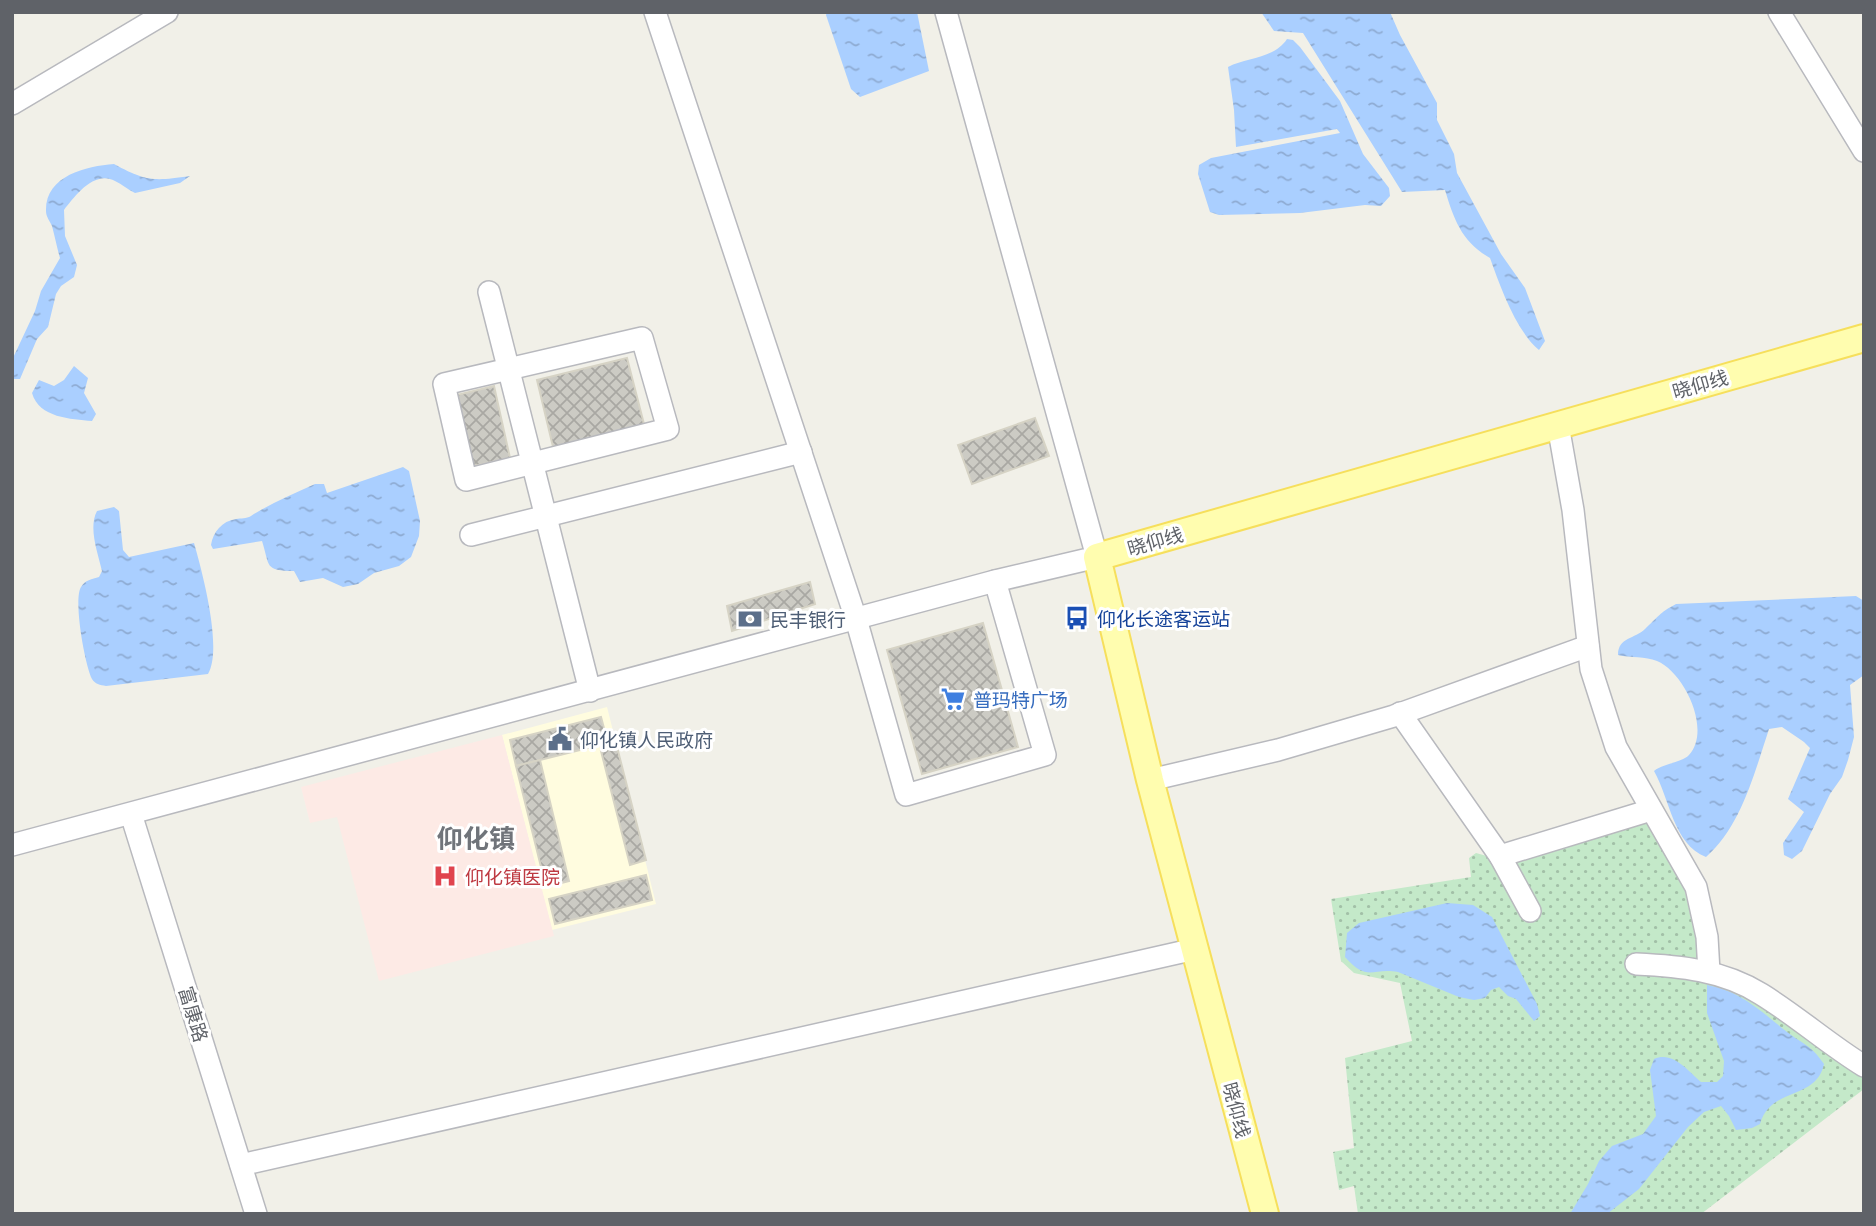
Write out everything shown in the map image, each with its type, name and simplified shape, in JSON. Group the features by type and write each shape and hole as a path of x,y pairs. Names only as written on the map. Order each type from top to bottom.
{"main road":[{"name":"晓仰线","path":"1265,1214 1150,780 1097,558 1864,338"}],"street":[{"path":"12,104 167,12"},
{"path":"655,12 856,619 906,795 1045,755 995,581"},
{"path":"12,845 995,581 1097,558 946,12"},
{"path":"1779,12 1864,151"},
{"path":"489,292 590,691"},
{"path":"642,338 668,429 466,480 444,384 508,369 642,338"},
{"path":"1558,425 1573,510 1591,669 1616,747 1696,887 1707,937 1709,972"},
{"path":"471,535 801,452"},
{"path":"1150,780 1278,750 1400,713 1588,646"},
{"path":"1400,713 1500,856 1530,911"},
{"path":"1500,856 1651,810"},
{"name":"富康路","path":"131,814 256,1214"},
{"path":"241,1165 1195,949"},
{"path":"1636,964 1682,966 1709,972 1760,993 1833,1047 1864,1066"}],"shaded area":[{"path":"607,707 656,904 552,930 502,735"},
{"name":"仰化镇医院","path":"502,735 554,936 379,981 337,817 310,823 301,787"}],"green space":[{"path":"1647,817 1685,891 1698,950 1864,1072 1864,1089 1701,1214 1358,1214 1354,1186 1339,1190 1333,1152 1354,1148 1345,1058 1412,1041 1400,983 1354,973 1341,961 1331,899 1471,877 1469,858 1476,853 1494,858"}],"water":[{"path":"827,12 917,12 929,71 860,97 851,89"},
{"path":"1261,12 1390,12 1437,103 1437,120 1454,154 1457,173 1501,254 1525,288 1545,341 1539,350 1516,320 1490,258 1472,245 1460,229 1445,190 1402,192 1303,33 1274,31"},
{"path":"1287,39 1293,40 1300,47 1340,101 1363,154 1389,188 1390,196 1381,206 1365,205 1300,213 1219,215 1210,212 1198,174 1199,165 1211,158 1340,133 1337,129 1236,147 1228,67 1268,54 1282,46"},
{"path":"114,164 151,179 190,176 180,183 135,193 115,181 100,179 86,186 74,198 64,210 65,236 77,265 74,277 61,286 56,294 48,327 37,339 20,379 12,379 12,360 35,311 41,291 60,258 46,213 47,199 52,189 69,175 91,167"},
{"path":"74,366 88,378 84,393 96,414 92,421 57,416 41,408 32,393 39,380 54,386 64,380"},
{"path":"403,467 409,471 420,521 419,536 411,557 399,566 374,573 358,584 343,587 323,578 300,582 294,571 277,570 270,565 262,541 213,549 211,545 216,532 226,522 249,517 315,484 324,484 327,493"},
{"path":"114,507 119,511 123,550 129,557 194,543 206,590 212,629 212,662 208,674 106,686 92,679 81,633 79,594 83,585 99,577 102,571 96,549 94,518 97,511"},
{"path":"1856,596 1864,601 1864,675 1850,685 1854,737 1842,777 1830,794 1802,851 1792,859 1784,855 1783,843 1804,812 1788,799 1810,748 1782,727 1769,729 1745,798 1729,830 1706,857 1695,851 1679,831 1654,771 1689,755 1698,731 1692,703 1677,677 1667,667 1652,659 1618,655 1621,645 1676,604"},
{"path":"1447,903 1473,905 1492,917 1537,1004 1540,1016 1534,1021 1516,999 1508,996 1499,987 1491,990 1485,998 1474,1000 1459,997 1398,972 1359,970 1345,957 1347,933 1359,923"},
{"path":"1707,985 1740,997 1811,1049 1824,1064 1819,1076 1812,1084 1774,1104 1760,1124 1752,1128 1736,1130 1721,1106 1704,1112 1688,1127 1639,1189 1607,1214 1570,1214 1599,1161 1612,1146 1643,1134 1656,1116 1650,1070 1654,1059 1661,1057 1674,1060 1701,1082 1717,1082 1723,1076 1724,1061 1707,1013"}],"building":[{"path":"627,358 645,428 554,451 537,380"},
{"path":"494,386 510,458 469,467 453,396"},
{"path":"1035,418 1049,456 972,484 958,445"},
{"name":"民丰银行","path":"810,582 815,604 732,631 727,606"},
{"name":"普玛特广场","path":"983,623 1018,747 922,774 887,650"},
{"path":"601,717 608,743 516,766 510,740"},
{"path":"617,747 646,860 630,865 601,751"},
{"path":"540,760 569,881 546,887 516,766"},
{"path":"646,875 652,900 555,924 549,899"}],"place":[{"name":"仰化长途客运站","path":"1077,618"},
{"name":"民丰银行","path":"750,619"},
{"name":"普玛特广场","path":"953,699"},
{"name":"仰化镇人民政府","path":"560,739"},
{"name":"仰化镇医院","path":"445,876"}],"district":[{"name":"仰化镇","path":"476,838"}]}
